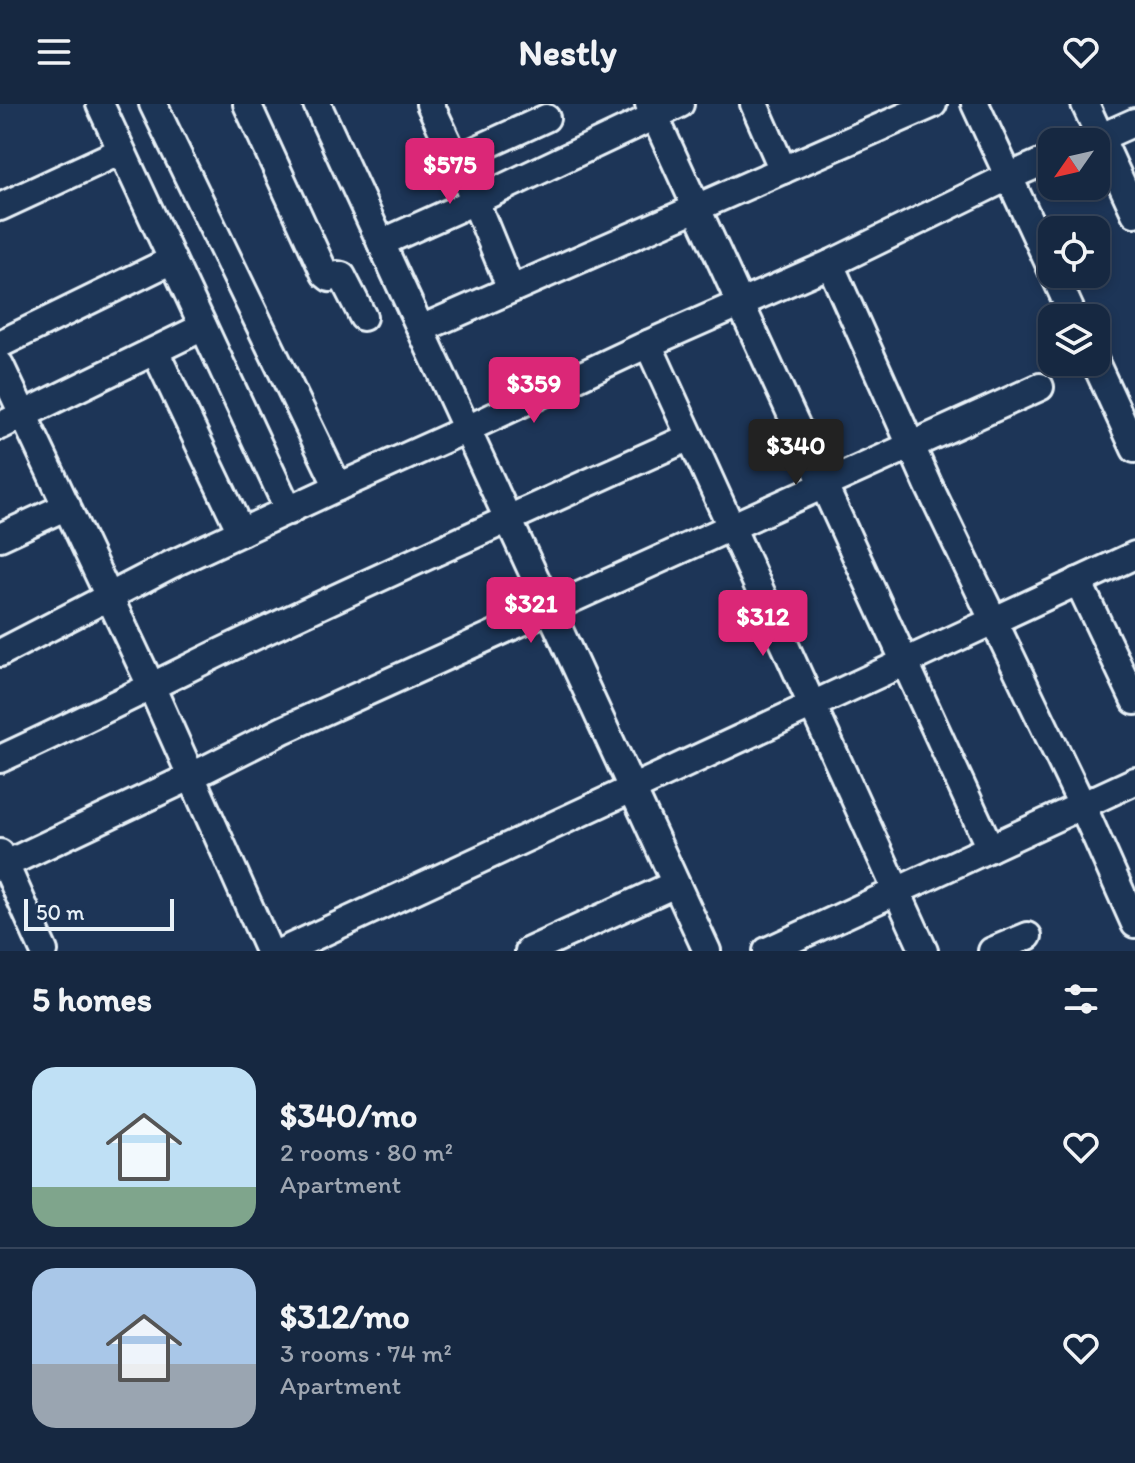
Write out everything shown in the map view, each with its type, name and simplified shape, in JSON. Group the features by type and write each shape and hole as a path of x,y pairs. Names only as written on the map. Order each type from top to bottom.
{"street":[{"path":"100,104 289,511"},
{"path":"153,104 338,487"},
{"path":"247,104 325,274 330,278 338,275 345,280 363,317"},
{"path":"317,104 707,951"},
{"path":"430,104 511,289"},
{"path":"381,243 475,201 652,110 680,104"},
{"path":"754,104 783,170"},
{"path":"421,329 933,104"},
{"path":"975,104 1038,240"},
{"path":"1085,104 1092,128"},
{"path":"652,110 990,848"},
{"path":"456,159 546,120"},
{"path":"1110,133 1135,122"},
{"path":"0,207 121,151"},
{"path":"0,653 170,565 648,344 830,264 1038,164"},
{"path":"1110,167 1135,213"},
{"path":"0,344 172,260"},
{"path":"830,264 992,621 1082,805 1135,924"},
{"path":"0,426 203,327"},
{"path":"648,344 924,951"},
{"path":"155,351 241,532"},
{"path":"0,365 152,688 269,951"},
{"path":"1101,376 1135,449"},
{"path":"44,951 2,862 192,776 283,730 1040,387"},
{"path":"0,759 508,519 690,437"},
{"path":"0,537 67,506"},
{"path":"283,951 1135,555"},
{"path":"1078,581 1135,701"},
{"path":"767,951 1135,781"},
{"path":"529,951 675,884"},
{"path":"992,951 1028,936"}]}
